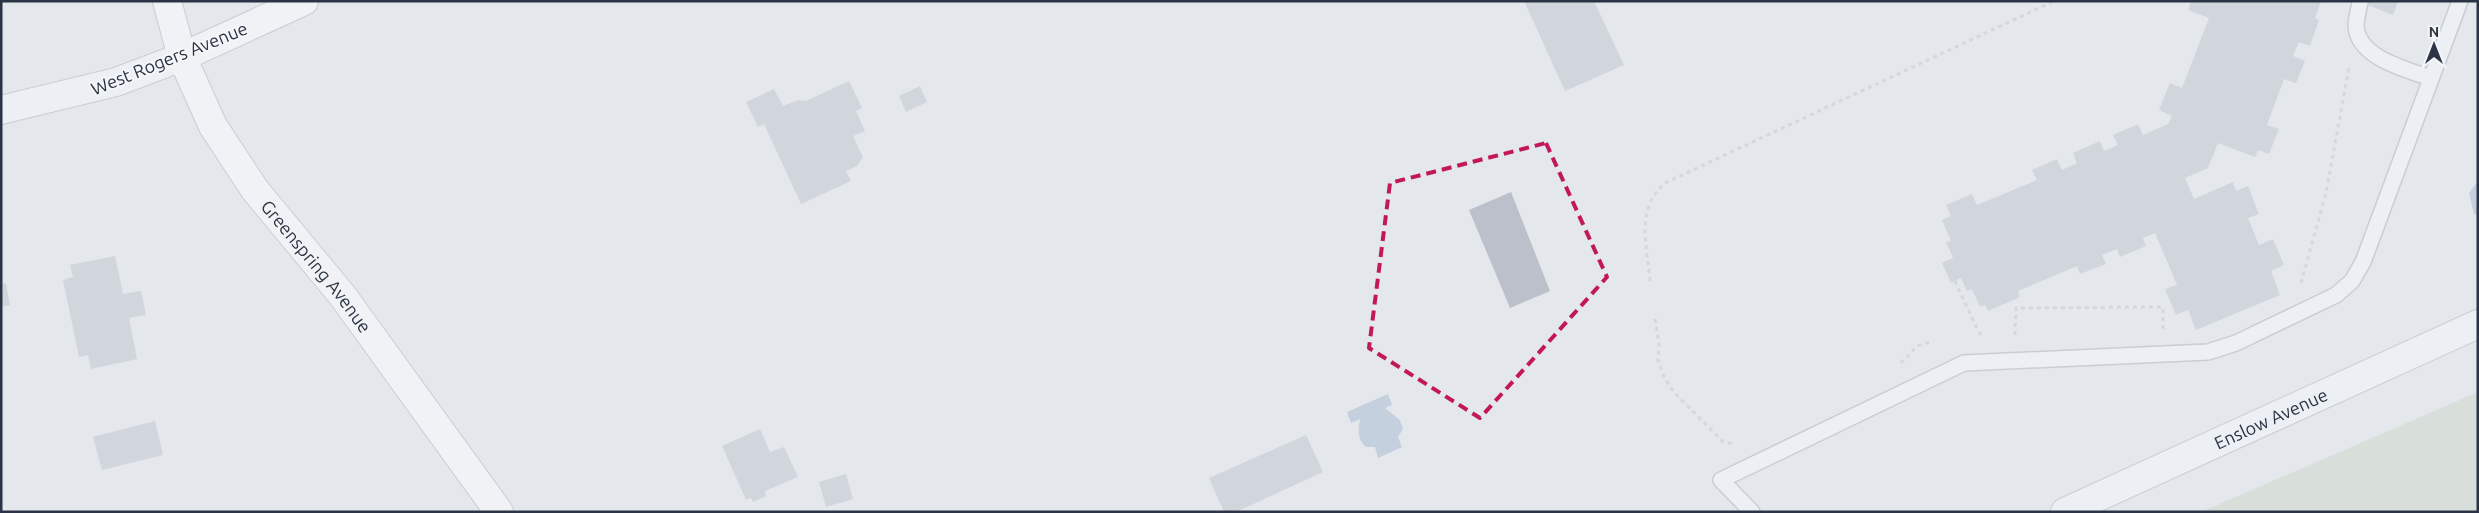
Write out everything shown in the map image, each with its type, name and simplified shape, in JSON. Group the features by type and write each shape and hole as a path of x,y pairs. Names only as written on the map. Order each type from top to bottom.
{"main road":[{"name":"Greenspring Avenue","path":"167,1 182,56 213,126 255,190 342,294 499,512"},
{"name":"West Rogers Avenue","path":"182,56 304,1"}],"street":[{"name":"West Rogers Avenue","path":"1,110 116,82 182,56"},
{"name":"Enslow Avenue","path":"2065,512 2478,324"}],"lane":[{"path":"1752,512 1722,480 1964,363 2208,352 2236,343 2336,294 2352,281 2363,262 2460,1"},
{"path":"2360,2 2356,27 2364,46 2385,61 2430,78"}],"path":[{"path":"1650,281 1644,222 1646,210 1656,190 1665,183 2054,1"},
{"path":"2300,286 2326,193 2337,120 2350,62"},
{"path":"1955,281 1975,324 1983,337 1990,340"},
{"path":"2011,341 2014,338 2016,308 2163,307 2163,335"},
{"path":"1655,319 1659,344 1658,360 1664,377 1673,392 1722,441 1738,444"},
{"path":"1969,327 1975,324"},
{"path":"1899,365 1916,346 1930,342"}],"highlighted area":[{"path":"1546,143 1607,277 1480,418 1369,348 1390,183"}],"green space":[{"path":"2478,392 2478,512 2201,512"}],"water":[{"path":"2478,181 2478,215 2474,214 2469,193"},
{"path":"1388,394 1392,405 1385,408 1400,420 1403,429 1398,437 1402,447 1378,458 1375,447 1366,447 1361,441 1359,431 1360,419 1351,423 1347,412"}],"building":[{"path":"1524,1 1594,1 1624,65 1565,91"},
{"path":"2191,1 2321,1 2315,18 2319,20 2310,46 2299,42 2293,56 2305,61 2296,83 2284,79 2267,125 2279,129 2269,154 2258,150 2255,157 2218,143 2208,168 2185,178 2194,199 2233,182 2236,191 2248,186 2259,214 2248,218 2259,245 2273,239 2284,265 2271,271 2280,295 2196,330 2188,310 2176,315 2165,289 2177,285 2155,233 2143,238 2146,246 2120,257 2117,249 2102,255 2106,264 2080,274 2077,266 2018,291 2020,297 1988,311 1985,305 1980,307 1972,289 1967,291 1961,278 1951,283 1942,263 1953,258 1946,242 1951,241 1942,220 1951,216 1946,205 1972,194 1977,205 2037,180 2032,170 2057,159 2062,170 2077,163 2073,153 2100,141 2104,151 2118,145 2113,135 2138,124 2143,135 2168,124 2172,116 2159,110 2170,83 2182,88 2209,18 2188,10"},
{"path":"2358,1 2398,1 2393,15"},
{"path":"849,81 862,108 856,111 865,131 853,136 863,157 857,166 846,171 851,181 801,204 764,124 758,127 746,102 774,89 783,106 798,100 806,101"},
{"path":"920,86 927,102 906,112 899,96"},
{"path":"1511,192 1550,291 1510,308 1469,210"},
{"path":"115,256 123,294 141,291 146,315 129,318 137,359 91,369 88,355 79,357 63,280 73,277 70,265"},
{"path":"6,283 10,305 1,307 1,284"},
{"path":"155,421 163,455 102,470 93,437"},
{"path":"760,429 770,452 784,447 798,477 765,491 766,496 753,502 751,498 746,500 722,446"},
{"path":"1306,435 1323,472 1236,512 1224,512 1209,478"},
{"path":"846,474 853,499 826,507 819,482"}]}
